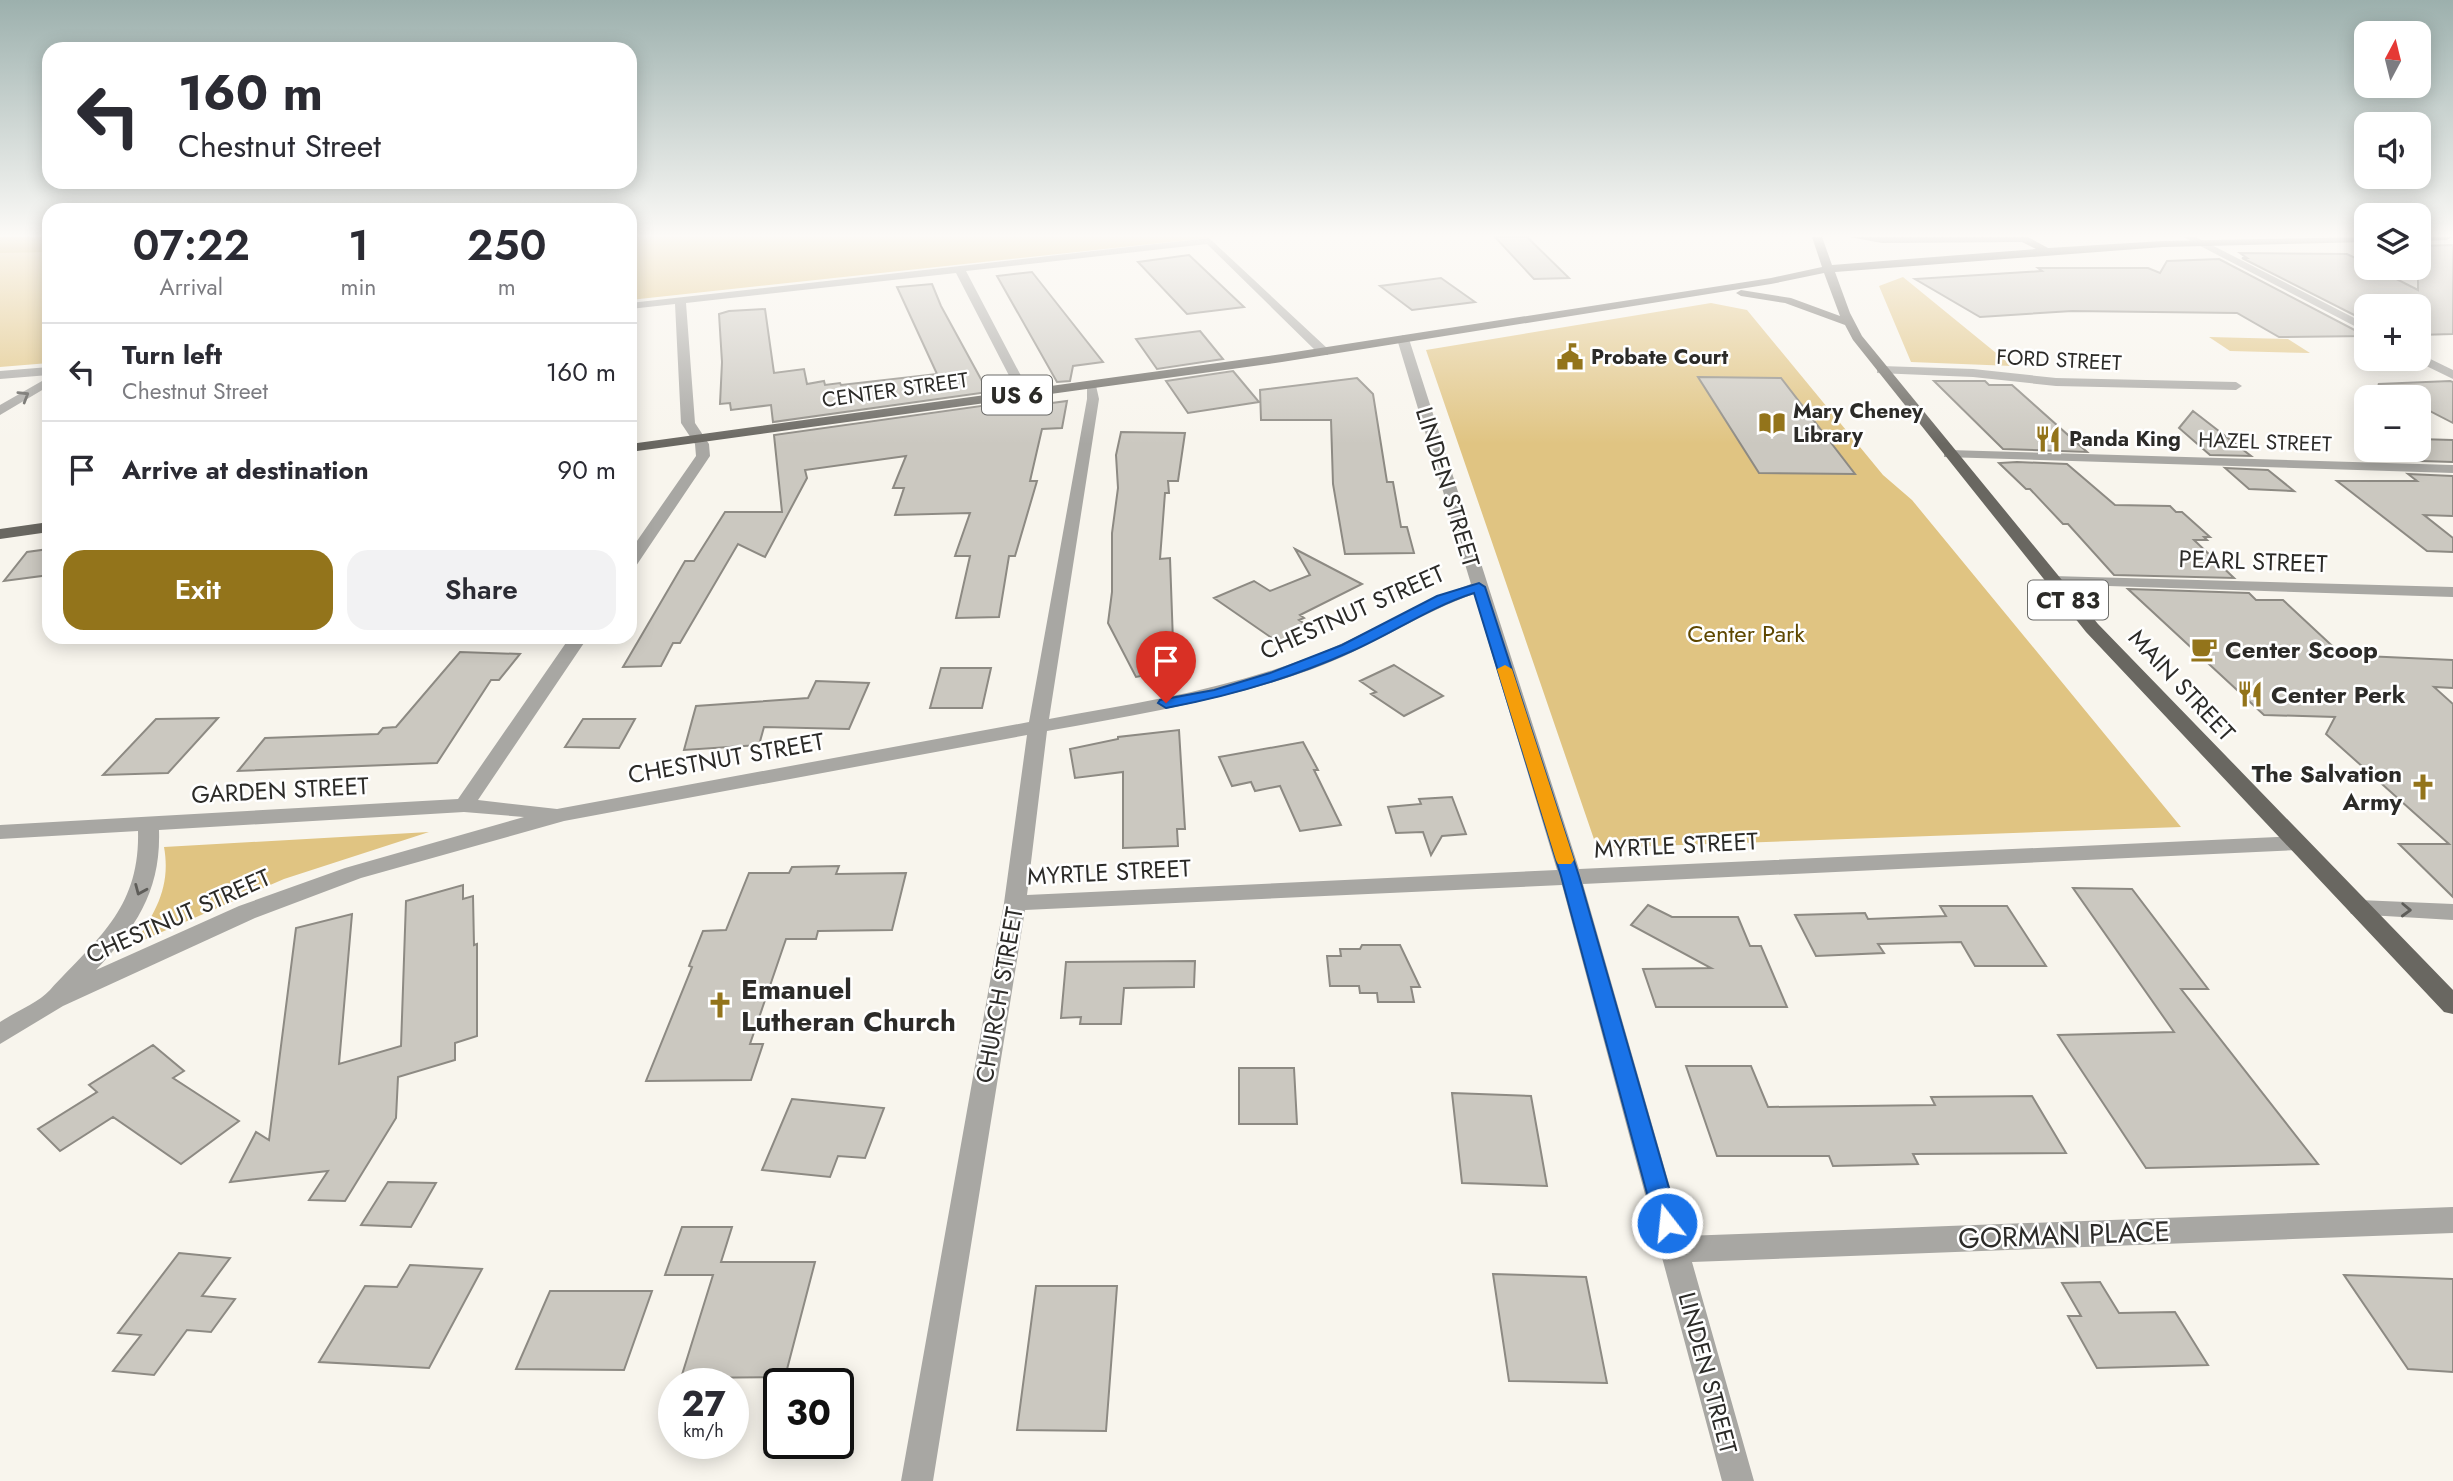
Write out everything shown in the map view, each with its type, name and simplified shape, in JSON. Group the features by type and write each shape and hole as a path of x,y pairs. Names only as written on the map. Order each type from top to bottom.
{"main road":[{"name":"CENTER STREET","path":"637,447 1324,352 1613,306"},
{"path":"1803,306 1849,323"},
{"name":"MAIN STREET","path":"1842,306 1849,323 1881,370 2052,581 2106,643 2453,1004"},
{"path":"0,534 42,528"}],"street":[{"path":"637,553 703,456 702,444 688,423 680,306"},
{"path":"979,306 1024,393"},
{"path":"1276,306 1324,352"},
{"path":"2320,306 2354,324"},
{"name":"LINDEN STREET","path":"1403,339 1570,876 1738,1481"},
{"path":"2431,364 2453,375"},
{"name":"FORD STREET","path":"1881,370 1973,373 2056,382 2236,386"},
{"path":"0,375 42,372"},
{"name":"CHURCH STREET","path":"917,1481 1015,903 1038,727 1093,400 1091,384"},
{"path":"0,411 42,385"},
{"name":"HAZEL STREET","path":"1949,454 2453,469"},
{"name":"PEARL STREET","path":"2052,581 2453,592"},
{"name":"CHESTNUT STREET","path":"0,1034 55,999 247,912 353,873 564,814 1216,694 1276,676 1347,648 1441,599 1479,587"},
{"path":"464,805 574,644"},
{"name":"GARDEN STREET","path":"0,832 464,805 564,814"},
{"path":"55,999 126,922 144,881 150,849 148,824"},
{"name":"MYRTLE STREET","path":"1015,903 2297,843"},
{"path":"2359,908 2453,912"},
{"name":"GORMAN PLACE","path":"1674,1250 2453,1220"}],"green space":[{"path":"0,306 42,306 42,364 0,367"},
{"name":"Center Park","path":"1692,306 1727,306 1747,310 1883,475 1912,500 2181,827 1597,848 1426,350"},
{"path":"1887,306 1939,306 2012,366 1911,362"},
{"path":"2209,337 2288,339 2310,353 2230,351"},
{"path":"429,832 284,879 134,944 160,898 165,874 164,847"}],"building":[{"path":"906,306 941,306 988,392 773,422 771,405 731,410 730,403 720,404 722,362 719,314 765,309 774,373 804,369 807,384 824,381 825,385 841,385 937,374"},
{"path":"1014,306 1059,306 1103,362 1073,366 1070,381 1057,382"},
{"path":"1180,306 1244,307 1187,314"},
{"path":"1407,306 1443,306 1412,310"},
{"path":"1961,306 2309,306 2354,330 2354,336 2279,337 2237,313 2072,311 1980,317"},
{"path":"2337,306 2354,306 2354,315"},
{"path":"2431,306 2453,306 2453,334 2431,335"},
{"path":"1200,331 1223,359 1157,369 1136,339"},
{"path":"1233,371 1259,402 1188,413 1166,381"},
{"name":"Mary Cheney Library","path":"1698,377 1781,378 1855,474 1759,473"},
{"path":"1357,378 1373,394 1387,482 1393,482 1401,527 1407,527 1414,553 1345,554 1333,484 1331,420 1261,420 1260,390"},
{"path":"1934,381 1985,381 1989,385 2012,385 2087,452 2003,449"},
{"path":"2453,382 2453,423 2431,412 2431,385 2378,384"},
{"path":"1067,401 1062,428 1042,429 1030,481 1037,481 1015,556 1009,556 999,617 956,618 970,556 955,556 970,513 895,515 904,488 893,488 906,456 805,470 807,478 765,557 738,544 680,643 673,643 661,666 623,667 685,561 694,561 725,512 782,512 774,435 995,404 998,410"},
{"path":"2193,411 2251,456 2210,455 2179,428"},
{"path":"1121,432 1185,433 1178,481 1168,481 1169,493 1165,493 1160,559 1170,558 1174,670 1136,677 1108,623 1112,592 1112,533 1118,488 1116,455"},
{"path":"2431,439 2453,440 2453,462 2431,461"},
{"path":"1999,463 2067,464 2115,505 2170,506 2176,512 2182,512 2210,537 2204,537 2207,540 2194,540 2234,578 2114,575 2068,524 2063,524 2030,489 2026,489"},
{"path":"2225,468 2268,470 2294,491 2249,489"},
{"path":"2408,474 2453,476 2453,516 2424,515 2453,538 2453,552 2427,551 2337,481 2417,481"},
{"path":"1295,549 1362,584 1300,615 1304,618 1299,620 1311,628 1279,643 1214,598 1254,581 1270,591 1310,575"},
{"path":"42,550 42,576 4,581 27,552"},
{"path":"2128,589 2249,593 2256,600 2283,600 2342,655 2453,660 2453,688 2434,687 2453,704 2453,897 2399,844 2449,844 2326,734 2335,717 2264,715"},
{"path":"460,652 520,654 499,680 491,680 437,763 238,771 265,738 378,734 383,728 396,727"},
{"path":"1394,665 1443,696 1404,716 1371,694 1376,692 1360,681"},
{"path":"941,668 991,668 982,708 930,708"},
{"path":"816,681 869,683 849,729 764,727 759,745 684,750 696,706 808,698"},
{"path":"218,718 168,773 103,775 156,719"},
{"path":"583,719 635,719 619,748 565,747"},
{"path":"1179,730 1185,829 1177,829 1178,846 1123,848 1123,772 1075,778 1070,749 1118,737"},
{"path":"1303,742 1341,825 1300,831 1280,786 1255,791 1251,782 1232,786 1219,757"},
{"path":"1452,797 1466,834 1442,836 1431,855 1423,832 1396,833 1388,807 1421,804 1419,799"},
{"name":"Emanuel Lutheran Church","path":"839,866 836,874 906,873 892,930 818,931 816,939 786,939 750,1044 763,1044 751,1080 646,1081 692,967 689,966 703,931 726,930 749,873 789,873 792,867"},
{"path":"463,885 463,899 473,896 474,945 477,944 477,1036 455,1043 455,1060 398,1077 396,1118 345,1201 309,1200 328,1171 230,1182 256,1132 269,1140 296,928 352,914 339,1064 401,1046 406,901"},
{"path":"2073,888 2132,889 2208,989 2181,989 2318,1164 2146,1168 2058,1035 2174,1032"},
{"path":"1648,905 1672,917 1738,917 1750,946 1761,946 1787,1007 1656,1007 1643,969 1711,968 1631,925"},
{"path":"1940,906 2007,906 2046,966 1975,966 1961,942 1878,944 1884,953 1816,956 1795,915 1865,913 1868,919 1946,916"},
{"path":"1362,945 1400,945 1420,987 1411,987 1414,1002 1378,1002 1377,993 1360,993 1359,986 1330,986 1327,956 1341,956 1340,949 1360,949"},
{"path":"1195,961 1194,987 1124,988 1121,1024 1080,1024 1081,1017 1061,1018 1066,962"},
{"path":"153,1045 184,1071 173,1078 239,1121 181,1164 113,1117 60,1151 38,1129 97,1092 89,1085"},
{"path":"1686,1066 1751,1066 1768,1107 1935,1105 1931,1097 2032,1096 2066,1153 1913,1154 1918,1164 1833,1166 1829,1156 1717,1156"},
{"path":"1239,1068 1294,1068 1297,1124 1239,1124"},
{"path":"1452,1093 1531,1096 1547,1186 1462,1183"},
{"path":"792,1099 884,1108 865,1158 838,1156 830,1177 762,1170"},
{"path":"388,1182 436,1183 411,1227 361,1225"},
{"path":"682,1227 732,1227 721,1262 815,1262 787,1368 763,1368 763,1377 749,1377 749,1368 684,1368 713,1275 665,1275"},
{"path":"179,1253 230,1258 202,1296 235,1299 211,1332 187,1330 154,1375 113,1371 141,1335 118,1333"},
{"path":"410,1265 482,1269 429,1368 319,1362 365,1286 397,1287"},
{"path":"1493,1274 1586,1277 1607,1383 1509,1381"},
{"path":"2344,1275 2453,1279 2453,1372 2408,1369"},
{"path":"2100,1282 2119,1313 2175,1312 2208,1365 2097,1368 2068,1316 2081,1316 2062,1283"},
{"path":"1036,1286 1117,1286 1106,1431 1017,1430"},
{"path":"550,1291 652,1291 624,1370 516,1369"}],"slow traffic":[{"path":"1505,669 1565,860"}],"place":[{"name":"Probate Court","path":"1570,357"},
{"name":"Mary Cheney Library","path":"1772,423"},
{"name":"Panda King","path":"2048,439"},
{"name":"Center Scoop","path":"2204,649"},
{"name":"Center Perk","path":"2250,694"},
{"name":"The Salvation Army","path":"2423,787"},
{"name":"Emanuel Lutheran Church","path":"720,1005"}],"route":[{"path":"1166,703 1216,694 1276,676 1347,648 1441,599 1479,587 1570,876 1667,1223"}]}
